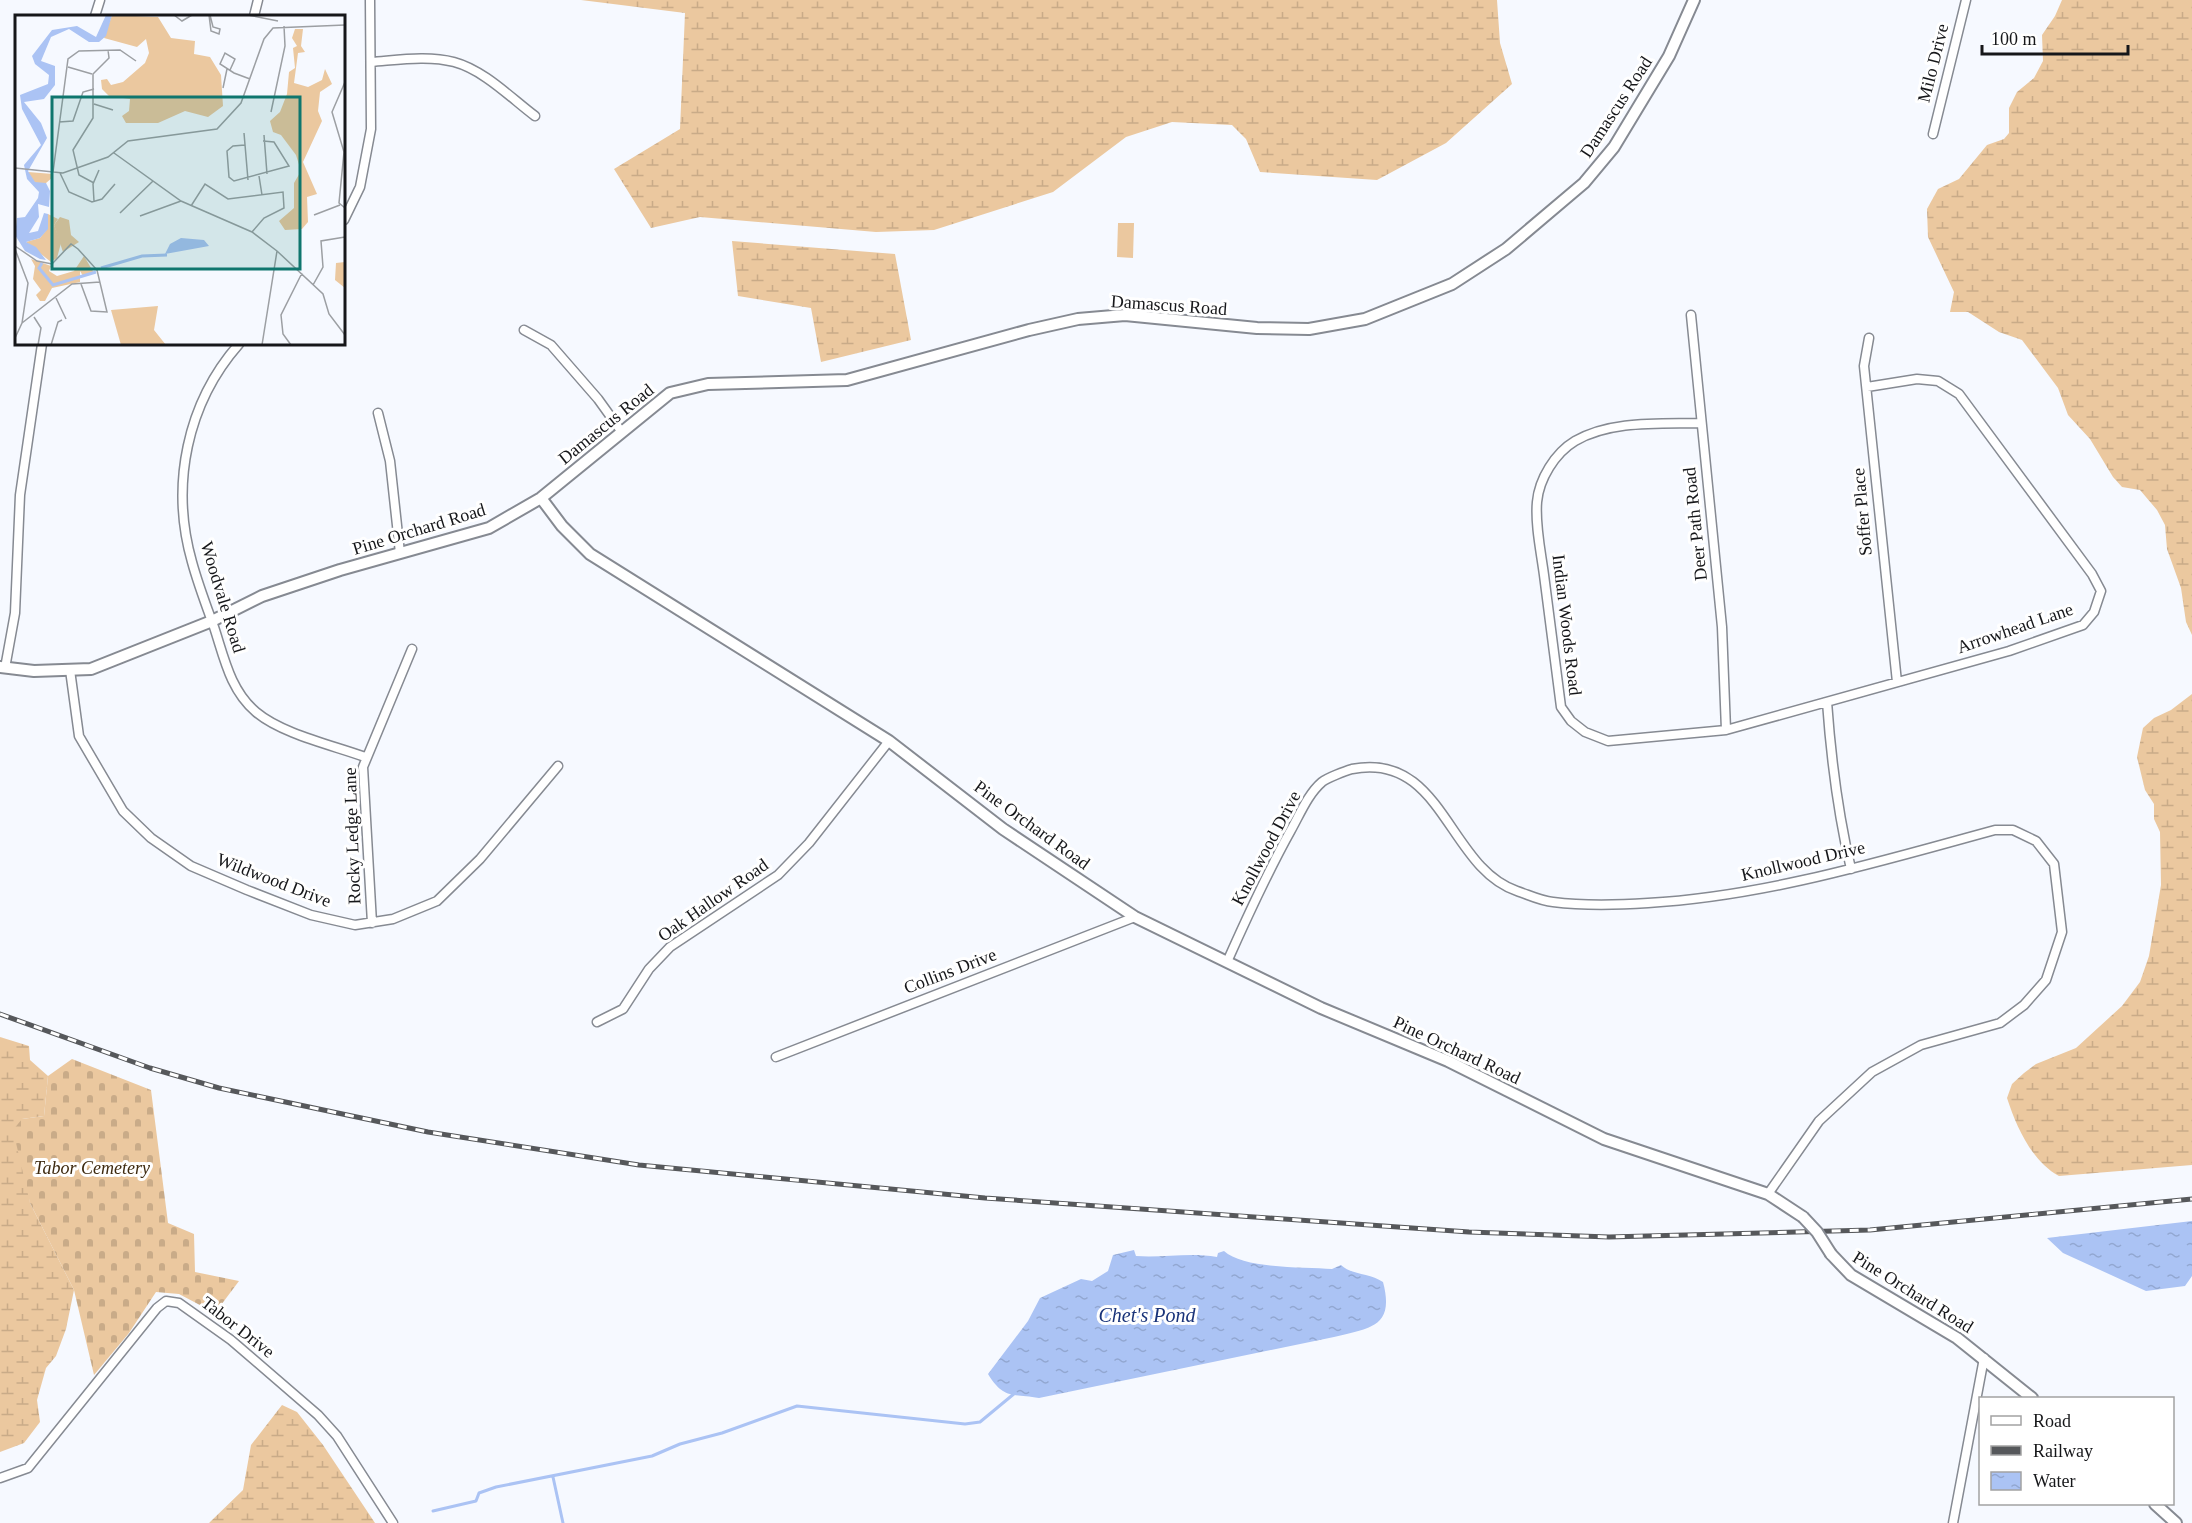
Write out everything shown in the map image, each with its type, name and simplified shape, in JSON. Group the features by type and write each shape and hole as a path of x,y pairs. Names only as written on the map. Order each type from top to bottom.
{"street":[{"path":"95,15 100,0"},
{"path":"254,15 258,0"},
{"path":"345,218 360,187 371,129 370,0"},
{"name":"Damascus Road","path":"541,498 670,393 708,384 847,380 1078,319 1125,315 1257,328 1309,329 1365,319 1452,284 1506,249 1584,183 1614,147 1669,56 1694,0"},
{"name":"Milo Drive","path":"1933,134 1966,0"},
{"path":"371,62 437,59 457,63 482,76 535,116"},
{"name":"Deer Path Road","path":"1691,315 1722,627 1726,730"},
{"path":"524,330 551,345 598,399 621,431"},
{"name":"Soffer Place","path":"1869,338 1864,366 1897,682"},
{"path":"3,667 15,613 20,495 42,345"},
{"name":"Woodvale Road","path":"238,345 219,367 196,414 183,466 182,495 190,552 234,687 256,712 280,726 365,758"},
{"name":"Arrowhead Lane","path":"1827,702 2009,651 2083,625 2094,612 2101,591 2005,453 1959,394 1938,381 1917,379 1867,387"},
{"path":"378,413 390,461 400,553"},
{"name":"Indian Woods Road","path":"1701,423 1641,425 1609,430 1573,442 1553,461 1542,482 1537,502 1540,546 1561,707 1571,722 1585,732 1608,741 1726,730 1827,702"},
{"name":"Pine Orchard Road","path":"3,667 34,671 92,669 212,621 262,596 489,528 541,498 562,526 590,554 889,741 1003,829 1135,917 1321,1008 1448,1061 1604,1139 1768,1194 1803,1216 1851,1275 1932,1322 1984,1358 2031,1397"},
{"name":"Rocky Ledge Lane","path":"372,922 363,767 412,649"},
{"name":"Wildwood Drive","path":"70,670 79,736 123,811 151,838 191,866 300,910 355,926 393,919 437,901 480,859 558,766"},
{"path":"1827,702 1831,753 1851,869"},
{"name":"Oak Hallow Road","path":"597,1022 623,1009 650,969 670,947 778,875 809,843 889,741"},
{"name":"Knollwood Drive","path":"1227,962 1263,880 1305,804 1323,781 1351,770 1374,768 1398,773 1418,784 1441,810 1478,867 1504,886 1551,902 1612,905 1702,900 1809,880 1995,830 2013,830 2036,841 2054,864 2062,932 2046,980 2024,1005 2000,1023 1921,1045 1872,1072 1819,1121 1768,1194"},
{"name":"Collins Drive","path":"776,1056 1135,917"},
{"name":"Tabor Drive","path":"0,1478 28,1468 157,1308 166,1301 179,1303 231,1340 318,1415 343,1446 393,1523"},
{"path":"1953,1523 1984,1358"},
{"path":"2157,1505 2176,1523"}],"green space":[{"path":"581,0 1497,0 1500,43 1512,84 1446,143 1377,180 1260,172 1246,139 1232,125 1172,122 1126,137 1053,192 934,230 876,232 700,217 651,228 614,169 680,129 685,13"},
{"path":"2062,0 2192,0 2192,635 2186,622 2181,588 2167,549 2165,525 2157,510 2140,490 2122,487 2113,477 2090,439 2068,415 2058,388 2022,340 1999,332 1968,312 1950,312 1954,292 1928,237 1927,209 1938,189 1959,179 1987,145 2004,139 2009,133 2009,108 2017,92 2034,78 2043,61 2042,35 2055,16"},
{"path":"1118,223 1134,223 1133,258 1117,257"},
{"path":"732,241 895,254 911,340 821,362 811,308 738,296"},
{"path":"2192,694 2192,1165 2059,1176 2049,1170 2033,1153 2020,1131 2007,1098 2012,1084 2036,1064 2076,1048 2122,1006 2140,982 2149,956 2161,885 2160,832 2154,819 2154,804 2145,790 2137,757 2143,728 2154,718 2171,710"},
{"path":"0,1037 29,1046 30,1060 48,1076 44,1116 22,1119 30,1203 74,1290 66,1329 56,1356 46,1368 37,1400 40,1422 24,1443 0,1452"},
{"name":"Tabor Cemetery","path":"72,1059 151,1090 168,1223 194,1234 195,1272 239,1281 215,1313 179,1294 156,1292 129,1333 94,1375 74,1290 30,1203 13,1130 22,1119 44,1116 48,1076"},
{"path":"282,1405 297,1412 323,1445 375,1523 209,1523 243,1490 251,1445"}],"water":[{"path":"2192,1221 2192,1276 2185,1286 2146,1291 2063,1253 2047,1238"},
{"name":"Chet's Pond","path":"1134,1250 1136,1256 1217,1257 1218,1253 1224,1251 1245,1261 1275,1266 1332,1269 1341,1265 1350,1271 1383,1282 1386,1297 1385,1308 1382,1317 1368,1328 1334,1337 1039,1398 1009,1394 999,1388 988,1374 1028,1321 1040,1298 1081,1279 1092,1281 1108,1271 1113,1255"}],"waterway":[{"path":"433,1511 476,1501 479,1493 496,1487 652,1456 680,1444 722,1433 797,1406 965,1424 980,1422 1015,1393"},
{"path":"553,1477 563,1523"}],"railway":[{"path":"0,1014 150,1068 219,1088 428,1132 639,1165 985,1198 1469,1232 1609,1237 1870,1230 2192,1199"}]}
